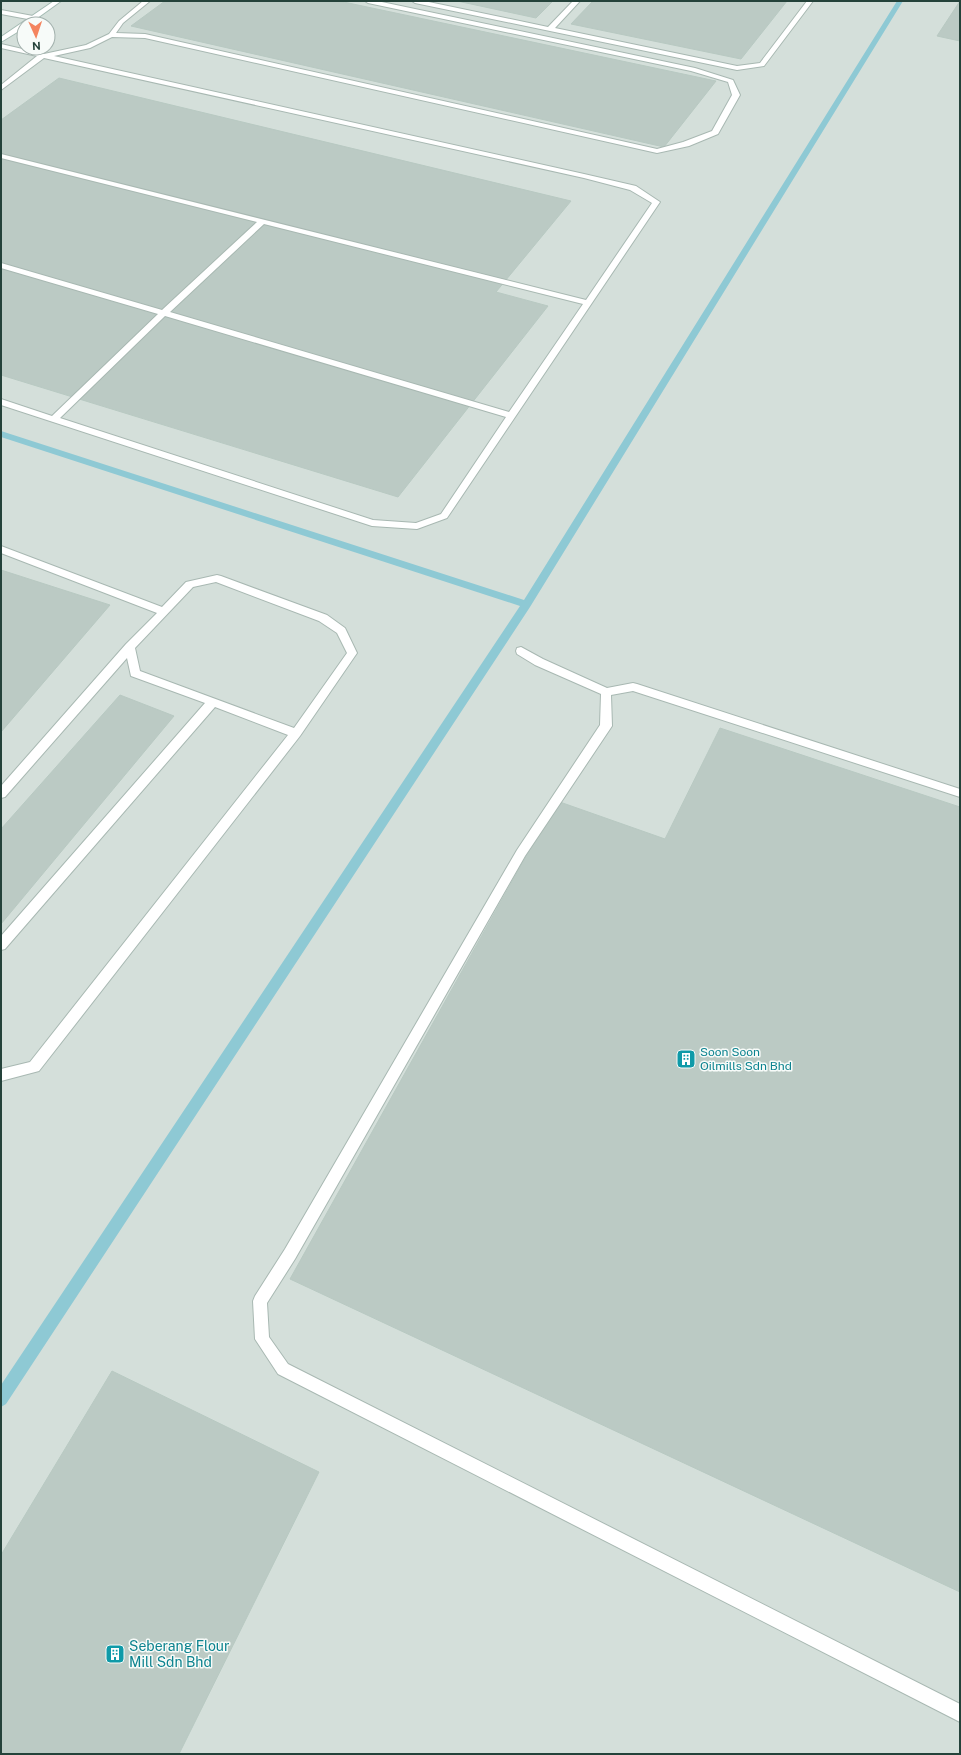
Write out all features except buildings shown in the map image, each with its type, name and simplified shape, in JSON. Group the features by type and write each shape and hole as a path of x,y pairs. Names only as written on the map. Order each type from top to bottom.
{"street":[{"path":"36,16 58,1"},
{"path":"111,36 121,22 147,1"},
{"path":"56,53 88,47 111,36 145,36 657,151 686,144 715,132 736,95 731,81 693,69 368,1"},
{"path":"415,1 737,68 762,65 810,1"},
{"path":"550,29 577,1"},
{"path":"1,12 22,16"},
{"path":"1,40 16,30"},
{"path":"1,46 16,50"},
{"path":"1,88 42,56 633,188 656,202 444,516 417,526 372,523 1,402"},
{"path":"1,156 589,303"},
{"path":"54,419 263,221"},
{"path":"1,265 512,416"},
{"path":"1,549 164,612"},
{"path":"1,794 130,647 190,584 217,578 322,618 341,631 352,653 296,733 34,1067 1,1075"},
{"path":"130,647 135,673 296,733"},
{"path":"521,651 539,662 606,692 633,687 960,793"},
{"path":"606,692 606,726 521,854 290,1254 260,1302 262,1338 283,1369 960,1713"},
{"path":"1,945 212,702"}],"shaded area":[{"path":"1,1 960,1 960,1754 1,1754"}],"waterway":[{"path":"526,604 900,1"},
{"path":"1,434 526,604"},
{"path":"1,1399 526,604"}],"place":[{"name":"Soon Soon Oilmills Sdn Bhd","path":"686,1059"},
{"name":"Seberang Flour Mill Sdn Bhd","path":"115,1654"}]}
